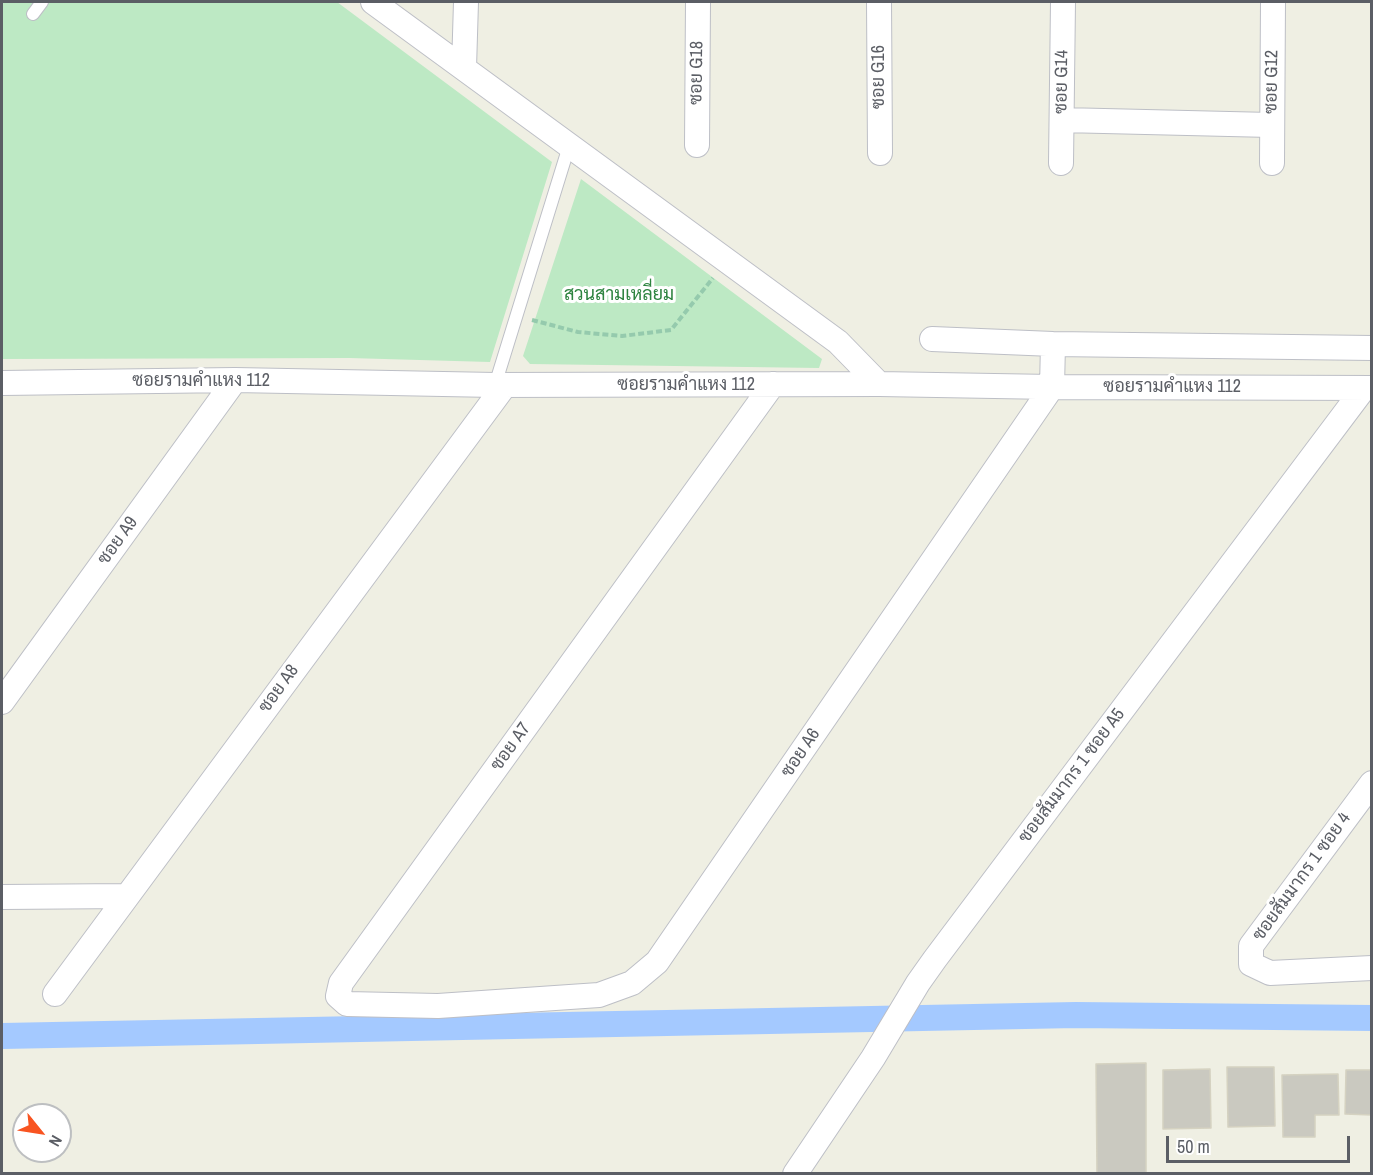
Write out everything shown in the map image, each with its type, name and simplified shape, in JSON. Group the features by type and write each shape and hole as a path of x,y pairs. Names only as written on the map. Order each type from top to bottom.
{"street":[{"path":"373,2 838,342 879,384"},
{"path":"464,68 466,2"},
{"name":"ซอย G18","path":"697,145 698,2"},
{"name":"ซอย G16","path":"879,2 880,153"},
{"name":"ซอย G14","path":"1061,163 1063,2"},
{"name":"ซอย G12","path":"1272,163 1273,2"},
{"path":"1062,120 1271,125"},
{"path":"932,339 1053,344 1371,348"},
{"path":"1052,387 1053,344"},
{"name":"ซอยรามคำแหง 112","path":"2,383 234,380 500,385 879,384 1368,388"},
{"name":"ซอย A9","path":"2,702 234,380"},
{"name":"ซอย A7","path":"477,1003 438,1006 347,1004 338,996 341,983 773,384"},
{"name":"ซอย A8","path":"55,994 500,385"},
{"name":"ซอย A6","path":"477,1003 599,995 632,983 657,962 1052,387"},
{"name":"ซอยสัมมากร 1 ซอย A5","path":"795,1173 873,1058 918,983 1368,388"},
{"name":"ซอยสัมมากร 1 ซอย 4","path":"1371,783 1251,946 1251,964 1270,972 1371,968"},
{"path":"2,897 127,896"}],"lane":[{"path":"33,14 42,2"},
{"path":"500,385 517,316 569,146"}],"path":[{"path":"517,316 578,332 622,336 671,330 727,261"}],"green space":[{"path":"2,2 337,2 552,162 490,362 349,358 2,359"},
{"name":"สวนสามเหลี่ยม","path":"581,179 822,359 819,368 530,364 523,356"}],"building":[{"path":"1146,1063 1146,1174 1097,1174 1096,1064"},
{"path":"1227,1067 1274,1067 1275,1126 1228,1127"},
{"path":"1210,1069 1211,1128 1163,1129 1163,1070"},
{"path":"1346,1070 1372,1070 1372,1115 1345,1114"},
{"path":"1338,1074 1339,1115 1315,1115 1315,1137 1283,1137 1282,1075"}],"waterway":[{"path":"2,1036 1076,1015 1372,1018"}]}
